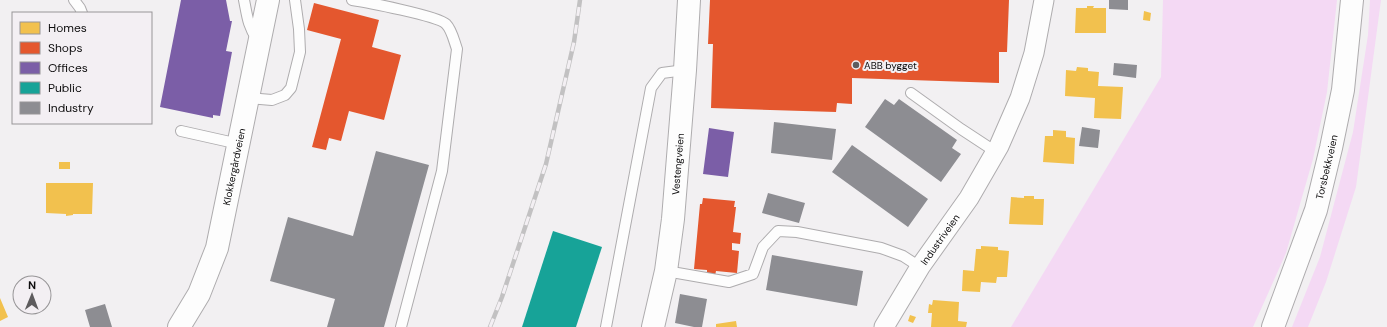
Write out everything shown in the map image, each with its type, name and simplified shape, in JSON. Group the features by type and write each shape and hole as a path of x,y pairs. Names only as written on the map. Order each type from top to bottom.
{"street":[{"name":"Klokkergårdveien","path":"179,327 199,294 217,248 268,0"},
{"name":"Vestengveien","path":"653,327 666,271 673,219 689,0"},
{"name":"Industriveien","path":"884,327 920,266 969,198 996,152 1020,98 1034,53 1044,0"},
{"name":"Torsbekkveien","path":"1273,327 1316,210 1331,148 1343,90 1352,0"}],"lane":[{"path":"74,0 82,12"},
{"path":"244,0 248,21 252,32 259,42"},
{"path":"248,98 272,100 285,95 291,88 300,52 299,29 295,0"},
{"path":"352,0 373,3 429,17 445,23 451,32 457,49 442,172 401,327"},
{"path":"606,327 651,88 662,73 685,70"},
{"path":"911,93 960,129 996,152"},
{"path":"181,131 239,144"},
{"path":"666,271 729,282 753,274 763,247 778,230 797,232 881,248 903,256 920,266"}],"shaded area":[{"path":"1163,0 1337,0 1327,92 1313,159 1286,253 1253,327 1011,327 1161,77"},
{"path":"1370,0 1381,0 1356,187 1326,282 1308,327 1292,327 1320,257 1353,132 1368,35"}],"building: Homes":[{"path":"1087,6 1094,6 1093,8 1106,8 1106,33 1075,33 1076,8 1087,8"},
{"path":"1144,11 1151,13 1150,21 1143,20"},
{"path":"1077,67 1088,68 1088,71 1099,72 1098,86 1123,87 1121,119 1094,118 1095,98 1065,96 1066,70 1076,71"},
{"path":"1053,130 1066,131 1066,137 1075,138 1074,164 1043,162 1045,136 1053,136"},
{"path":"59,162 70,162 70,169 59,169"},
{"path":"46,183 93,183 92,214 73,214 66,216 66,214 46,213"},
{"path":"1024,196 1034,196 1034,199 1044,199 1043,225 1009,224 1011,197 1024,198"},
{"path":"981,246 998,247 998,250 1009,251 1007,277 997,277 996,283 981,282 980,292 962,291 963,270 974,271 976,249 981,249"},
{"path":"0,298 8,317 0,321"},
{"path":"933,300 959,302 958,321 967,322 966,327 931,327 932,313 928,313 929,304 932,305"},
{"path":"910,315 916,317 913,323 908,321"},
{"path":"736,321 737,327 716,327 716,324"}],"building: Shops":[{"name":"ABB bygget","path":"710,0 1009,0 1007,52 999,52 999,83 852,78 852,104 837,103 836,112 711,108 713,44 708,44"},
{"path":"314,3 379,20 372,47 401,55 384,120 349,111 341,141 329,138 326,150 312,147 341,39 307,30"},
{"path":"703,198 735,201 734,207 736,207 733,232 741,233 740,244 732,243 732,250 739,251 737,273 716,271 715,276 707,275 707,270 694,269 700,204 702,204"}],"building: Offices":[{"path":"181,0 226,0 230,21 232,21 226,51 232,52 220,116 213,115 213,118 160,107"},
{"path":"709,128 734,132 728,177 703,174"}],"building: Public":[{"path":"553,231 602,247 576,327 522,327"}],"building: Industry":[{"path":"1109,0 1128,0 1128,10 1109,9"},
{"path":"1114,63 1137,65 1136,78 1113,75"},
{"path":"885,99 894,105 899,99 957,140 952,148 961,154 941,182 865,127"},
{"path":"774,122 836,129 832,160 771,153"},
{"path":"1082,127 1100,130 1098,148 1079,146"},
{"path":"852,145 928,199 908,227 832,172"},
{"path":"376,151 429,165 384,327 327,327 335,299 270,281 288,217 353,236"},
{"path":"768,193 805,203 799,223 762,213"},
{"path":"772,255 863,271 857,306 766,290"},
{"path":"680,294 707,299 702,327 675,323"},
{"path":"105,304 112,327 90,327 85,310"}],"railway":[{"path":"490,327 502,297 546,164 574,42 580,0"}],"place":[{"name":"ABB bygget","path":"856,65"}]}
